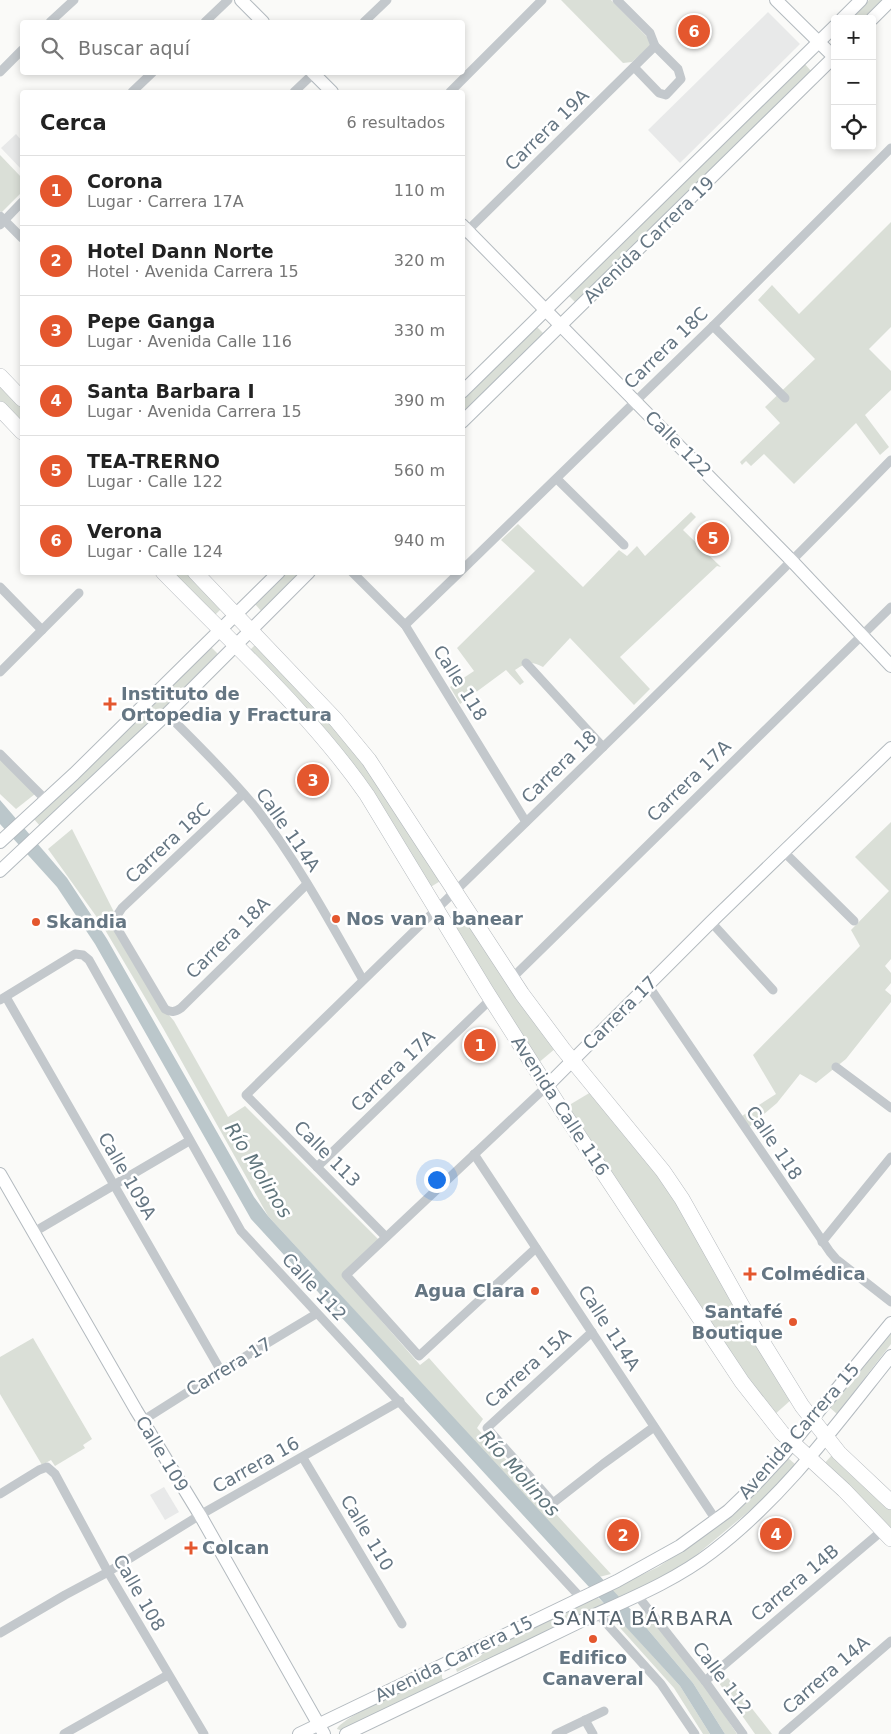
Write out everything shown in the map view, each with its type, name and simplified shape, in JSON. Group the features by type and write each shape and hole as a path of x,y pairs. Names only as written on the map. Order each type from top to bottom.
{"main road":[{"path":"241,0 261,20"},
{"path":"776,0 831,53"},
{"path":"846,15 861,0"},
{"path":"876,15 891,0"},
{"name":"Avenida Carrera 19","path":"465,389 831,30"},
{"name":"Avenida Carrera 19","path":"465,419 831,59"},
{"path":"315,75 330,90"},
{"name":"Calle 122","path":"465,231 546,310 792,561 891,666"},
{"path":"0,376 20,397"},
{"path":"0,409 20,428"},
{"name":"Avenida Calle 116","path":"166,575 299,711 350,771 367,795 491,999 725,1358 778,1429 844,1490 887,1534"},
{"name":"Avenida Calle 116","path":"198,575 336,720 360,749 456,891 511,979 572,1061 663,1171 682,1198 760,1338 796,1396 842,1456 891,1502"},
{"path":"2,839 95,755 276,575"},
{"path":"0,871 167,714 306,575"},
{"name":"Carrera 17","path":"547,1086 891,748"},
{"name":"Calle 109","path":"0,1174 322,1729"},
{"name":"Avenida Carrera 15","path":"298,1734 322,1729 486,1644 617,1581 680,1546 716,1520 754,1486 891,1323"},
{"name":"Avenida Carrera 15","path":"346,1734 684,1571 720,1546 760,1511 808,1458 891,1356"},
{"path":"486,1644 476,1653 448,1668 447,1676 453,1678 478,1666 495,1663"}],"street":[{"path":"52,20 74,0"},
{"path":"206,20 228,0"},
{"path":"366,20 387,0"},
{"path":"452,90 542,0"},
{"path":"617,0 650,33 655,46 678,69 681,79 666,96 659,93 634,67"},
{"name":"Carrera 19A","path":"465,229 655,46"},
{"path":"0,72 20,52"},
{"path":"134,90 150,75"},
{"path":"296,90 311,75"},
{"name":"Carrera 18C","path":"465,567 713,326 891,148"},
{"path":"20,204 2,220 20,236"},
{"path":"713,326 785,398"},
{"name":"Carrera 18","path":"246,1094 603,747 792,561 891,460"},
{"path":"557,478 624,545"},
{"name":"Calle 118","path":"355,575 405,625 526,822"},
{"name":"Carrera 18C","path":"405,625 457,575"},
{"path":"0,587 42,630"},
{"path":"0,672 79,593"},
{"name":"Carrera 17A","path":"511,979 891,607"},
{"path":"526,664 603,747"},
{"name":"Calle 114A","path":"167,714 243,794 271,829 307,884 363,980"},
{"path":"0,754 46,800"},
{"name":"Carrera 18C","path":"170,1012 161,1005 117,928 116,917 122,908 243,794"},
{"path":"784,852 854,921"},
{"name":"Carrera 18A","path":"170,1012 181,1008 307,884"},
{"path":"712,922 773,990"},
{"name":"Calle 112","path":"3,999 75,954 83,955 89,960 241,1231 316,1314 400,1401 561,1578 586,1596"},
{"name":"Calle 118","path":"648,985 822,1242 836,1259 891,1302"},
{"name":"Calle 109A","path":"3,999 114,1184 221,1371"},
{"name":"Carrera 17A","path":"317,1167 491,999"},
{"path":"836,1067 891,1108"},
{"name":"Carrera 17","path":"346,1275 547,1086"},
{"name":"Calle 113","path":"246,1094 386,1237"},
{"path":"34,1232 189,1141"},
{"name":"Calle 114A","path":"474,1154 716,1520"},
{"path":"822,1242 891,1157"},
{"name":"Calle 112","path":"346,1275 419,1356 536,1248"},
{"name":"Carrera 17","path":"142,1420 316,1314"},
{"name":"Carrera 15A","path":"592,1332 487,1428 553,1503 603,1464 654,1428"},
{"name":"Carrera 16","path":"0,1633 400,1401"},
{"name":"Calle 110","path":"303,1458 402,1624"},
{"name":"Calle 108","path":"0,1494 38,1470 48,1467 55,1474 108,1572 204,1734"},
{"name":"Carrera 14B","path":"705,1681 887,1534"},
{"name":"Calle 112","path":"634,1596 705,1681 743,1734"},
{"path":"602,1612 661,1684 695,1734"},
{"name":"Carrera 14A","path":"783,1734 891,1642"},
{"path":"64,1734 168,1675"},
{"path":"556,1734 604,1711"},
{"path":"585,1720 594,1734"}],"shaded area":[{"path":"561,0 611,0 653,43 632,62 623,63"},
{"path":"869,0 883,0 868,15 854,15"},
{"path":"768,12 800,44 680,163 648,130"},
{"path":"804,63 811,71 576,303 568,295"},
{"path":"16,134 20,139 20,168 1,148"},
{"path":"0,155 20,176 20,194 2,212 0,211"},
{"path":"891,222 891,327 869,349 891,371 891,390 865,415 889,447 880,455 856,423 794,484 764,454 751,466 746,461 742,465 740,462 780,423 765,407 815,359 758,300 772,285 799,314"},
{"path":"536,326 544,334 465,414 465,398"},
{"path":"0,383 20,403 20,423 0,403"},
{"path":"691,512 696,517 683,530 721,567 717,566 620,657 650,689 634,705 570,638 543,667 528,663 515,670 524,682 520,685 506,670 460,704 450,687 474,671 457,648 535,571 501,540 518,524 583,587 619,550 627,556 637,546 645,556"},
{"path":"171,575 191,575 223,607 214,616"},
{"path":"284,575 300,575 262,612 255,604"},
{"path":"257,643 357,751 442,880 429,888 399,838 248,652"},
{"path":"210,646 220,656 41,827 33,818"},
{"path":"0,758 35,794 16,809 0,794"},
{"path":"0,800 67,878 107,939 254,1197 268,1216 633,1612 693,1683 725,1734 710,1734 680,1686 251,1219 95,944 57,887 0,824"},
{"path":"891,822 891,959 885,966 891,973 891,983 885,990 891,995 891,1002 846,1059 816,1083 800,1074 777,1103 749,1127 742,1116 776,1094 753,1055 860,946 851,930 889,891 855,857"},
{"path":"72,829 115,914 112,926 163,1008 174,1021 228,1117 245,1106 379,1240 344,1278 420,1365 429,1358 483,1419 477,1428 611,1574 599,1577 268,1216 163,1028 101,923 48,849"},
{"path":"463,913 556,1048 537,1064 448,923"},
{"path":"591,1092 662,1177 792,1399 773,1416 566,1107"},
{"path":"891,1330 891,1344 837,1414 828,1406"},
{"path":"33,1338 92,1439 83,1445 85,1448 55,1466 51,1460 42,1465 0,1394 0,1357"},
{"path":"833,1454 891,1509 891,1531 823,1465"},
{"path":"787,1457 796,1465 766,1497 688,1562 620,1599 611,1590 658,1567 682,1551"},
{"path":"164,1487 179,1512 165,1520 150,1495"},
{"path":"597,1597 605,1604 489,1660 480,1661 457,1672 456,1669 478,1658 487,1650"},
{"path":"642,1609 700,1678 737,1734 725,1734 693,1683 633,1612"},
{"path":"618,1618 680,1686 710,1734 703,1734 674,1688 613,1620"},
{"path":"705,1654 716,1665 708,1665 703,1662 700,1658"},
{"path":"442,1671 442,1678 444,1680 343,1731 337,1729 342,1723 368,1707"},
{"path":"728,1678 772,1734 755,1734 719,1683"}],"place":[{"name":"Verona","path":"694,31"},
{"name":"TEA-TRERNO","path":"713,538"},
{"name":"Instituto de Ortopedia y Fractura","path":"110,704"},
{"name":"Pepe Ganga","path":"313,780"},
{"name":"Nos van a banear","path":"336,919"},
{"name":"Skandia","path":"36,922"},
{"name":"Corona","path":"480,1045"},
{"name":"Colmédica","path":"750,1274"},
{"name":"Agua Clara","path":"535,1291"},
{"name":"Santafé Boutique","path":"793,1322"},
{"name":"Santa Barbara I","path":"776,1534"},
{"name":"Hotel Dann Norte","path":"623,1535"},
{"name":"Colcan","path":"191,1548"},
{"name":"Edifico Canaveral","path":"593,1639"}],"district":[{"name":"SANTA BÁRBARA","path":"643,1618"}],"water label":[{"name":"Río Molinos","path":"259,1170"},
{"name":"Río Molinos","path":"520,1473"}]}
